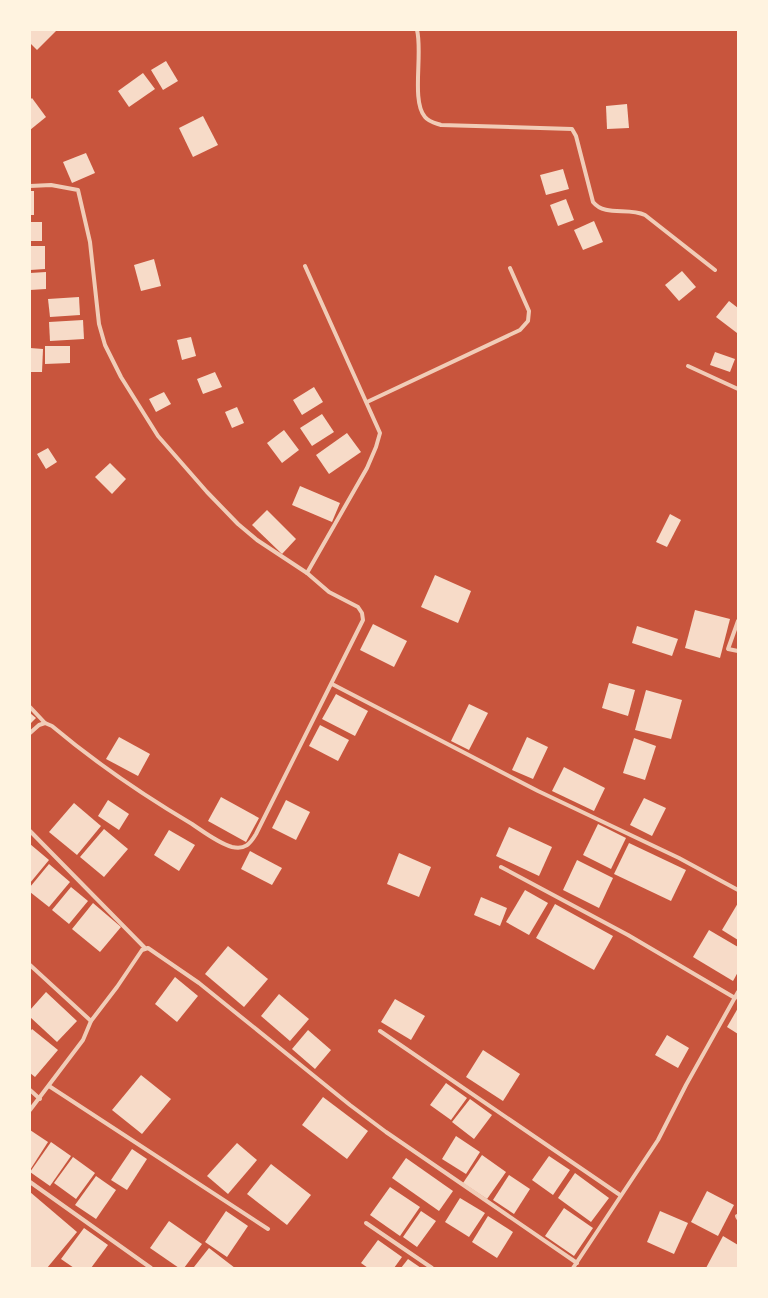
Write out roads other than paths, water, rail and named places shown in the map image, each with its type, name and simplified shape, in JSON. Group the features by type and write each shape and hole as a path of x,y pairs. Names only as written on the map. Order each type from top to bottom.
{"street":[{"path":"417,30 420,40 418,100 424,116 431,122 441,125 572,129 576,136 593,202 598,208 607,211 636,211 644,215 715,270"},
{"path":"30,186 51,185 78,190 90,242 99,324 106,345 121,377 158,436 207,492 238,524 257,540 307,573 329,592 358,607 362,613 363,620 332,684 301,741 256,834 250,844 244,847 233,847 222,843 185,820 104,767 52,726 45,723 30,707"},
{"path":"305,266 380,433 367,468 307,573"},
{"path":"367,402 520,330 528,321 529,311 510,268"},
{"path":"688,366 738,389"},
{"path":"738,621 728,649 738,651"},
{"path":"332,684 538,791 679,858 738,890"},
{"path":"30,733 39,725 45,723"},
{"path":"30,831 145,948 154,951 199,983 350,1105 386,1132 576,1263"},
{"path":"501,867 628,935 735,998"},
{"path":"30,1110 40,1099 83,1040 91,1021 117,987 142,950 145,948"},
{"path":"30,965 91,1021"},
{"path":"573,1268 620,1195 644,1164 738,992"},
{"path":"380,1032 620,1195"},
{"path":"49,1086 268,1229"},
{"path":"30,1090 40,1099"},
{"path":"30,1182 151,1268"},
{"path":"366,1223 432,1268"}]}
